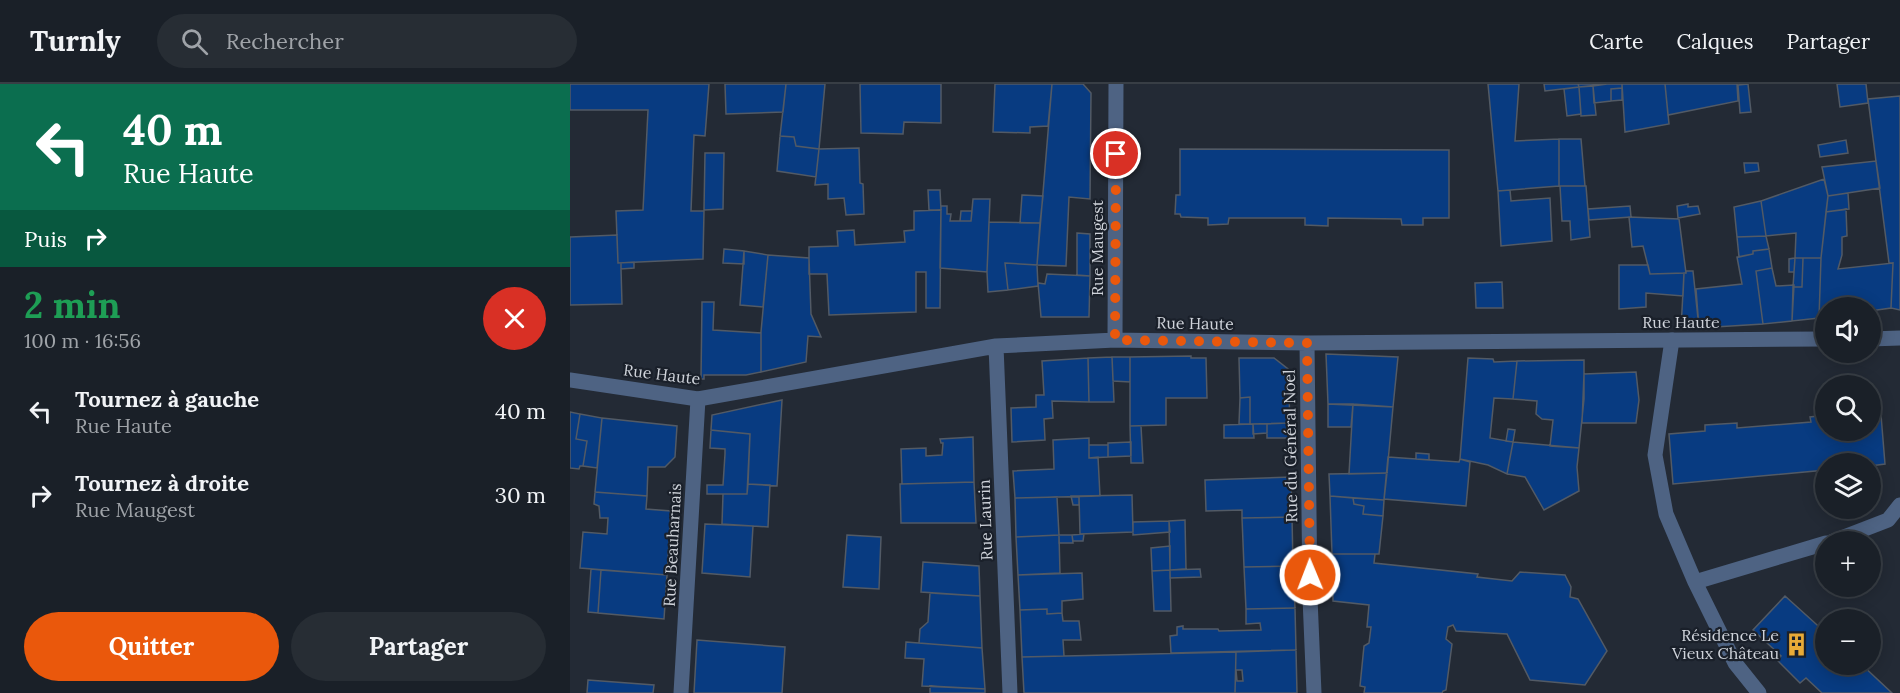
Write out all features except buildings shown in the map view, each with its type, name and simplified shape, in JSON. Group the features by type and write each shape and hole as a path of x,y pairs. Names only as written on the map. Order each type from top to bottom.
{"street":[{"name":"Rue Maugest","path":"1115,340 1116,84"},
{"path":"1881,339 1900,338"},
{"name":"Rue Haute","path":"570,380 698,399 996,346 1115,340 1307,343 1815,339"},
{"path":"1672,340 1655,455 1666,514 1695,582 1735,663 1759,693"},
{"name":"Rue du Général Noel","path":"1307,343 1310,598 1314,693"},
{"name":"Rue Laurin","path":"996,346 1010,693"},
{"name":"Rue Beauharnais","path":"681,693 698,399"},
{"path":"1860,531 1888,520 1900,505"},
{"path":"1695,582 1815,546"}],"place":[{"name":"Résidence Le Vieux Château","path":"1797,644"}],"route":[{"path":"1116,154 1115,340 1307,343 1310,575"}]}
